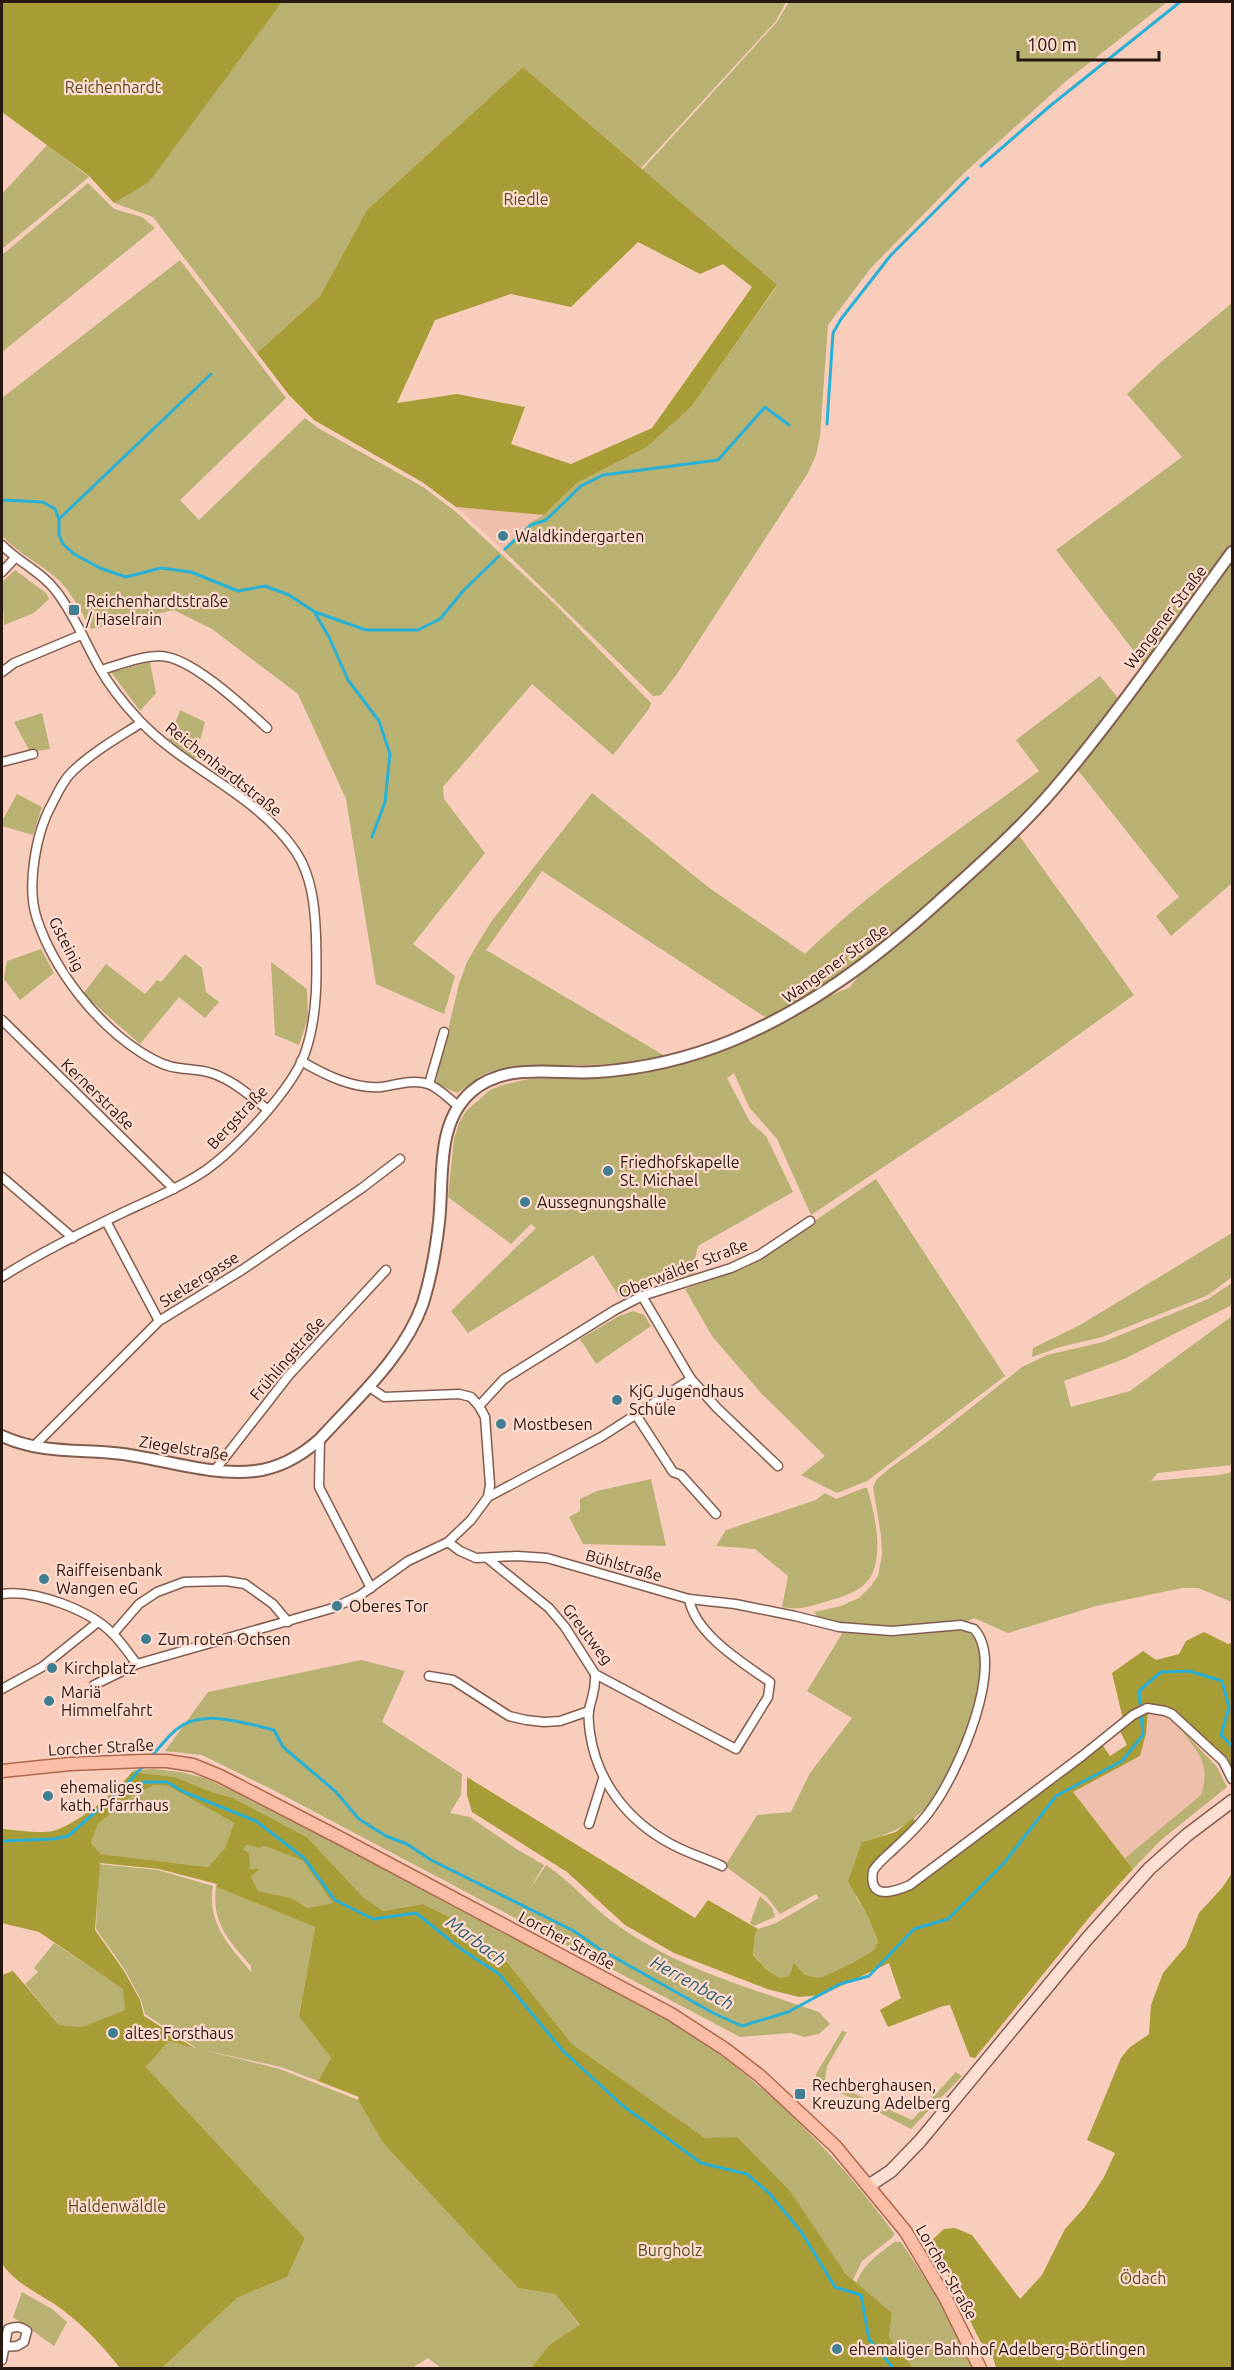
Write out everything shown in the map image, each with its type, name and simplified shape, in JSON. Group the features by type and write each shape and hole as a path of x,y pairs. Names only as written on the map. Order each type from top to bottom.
{"main road":[{"name":"Lorcher Straße","path":"2,1771 143,1761 167,1761 193,1765 220,1776 344,1840 671,2014 724,2049 776,2089 837,2147 906,2232 946,2299 980,2368"},
{"path":"870,2185 891,2171 920,2141 1086,1940 1149,1869 1187,1834 1233,1801"}],"street":[{"name":"Reichenhardtstraße","path":"2,545 55,589 67,606 101,670 119,698 141,723 262,815 280,833 300,860 307,875 315,909 316,948 315,1011 301,1061"},
{"name":"Wangener Straße","path":"368,1386 405,1340 423,1302 439,1222 446,1136 458,1106 479,1086 504,1074 596,1072 666,1061 731,1041 785,1015 826,991 865,964 904,933 968,875 1054,789 1233,552"},
{"path":"2,572 15,558"},
{"path":"2,672 14,663 81,635"},
{"path":"101,670 148,657 169,657 180,660 232,697 267,728"},
{"name":"Gsteinig","path":"141,723 74,770 45,815 39,833 33,880 36,917 60,969 93,1011 140,1052 164,1065 212,1073 237,1086 268,1110"},
{"path":"2,762 33,754"},
{"name":"Kernerstraße","path":"2,1020 174,1189"},
{"path":"429,1084 444,1032"},
{"path":"301,1061 323,1074 353,1084 378,1087 429,1084 458,1106"},
{"name":"Bergstraße","path":"2,1276 106,1221 174,1189 207,1169 268,1110 301,1061"},
{"name":"Stelzergasse","path":"33,1447 159,1321 242,1270 365,1186 400,1159"},
{"path":"2,1177 73,1238"},
{"path":"106,1221 159,1321"},
{"name":"Oberwälder Straße","path":"479,1406 504,1379 615,1310 642,1296 740,1264 759,1255 810,1221"},
{"name":"Frühlingstraße","path":"215,1470 289,1375 386,1270"},
{"path":"642,1296 691,1379 717,1408 778,1466"},
{"path":"94,1685 137,1664 288,1622 333,1608 359,1596 408,1561 448,1542 471,1520 488,1497 599,1438 691,1379"},
{"path":"368,1386 384,1396 397,1398 459,1394 471,1397 485,1417 490,1485 488,1497"},
{"name":"Ziegelstraße","path":"2,1436 33,1447 120,1454 215,1470 255,1471 278,1466 296,1458 320,1440 368,1386"},
{"path":"636,1415 673,1472 681,1475 716,1514"},
{"path":"320,1440 319,1487 371,1588"},
{"name":"Bühlstraße","path":"448,1542 460,1551 476,1558 517,1556 546,1558 689,1599 735,1604 839,1627 864,1631 892,1631 961,1625 974,1629 984,1646 985,1676 981,1700 971,1729 933,1807 873,1871 873,1883 884,1893 892,1893 910,1885 1133,1715 1148,1708 1172,1714 1223,1761 1233,1779"},
{"name":"Greutweg","path":"487,1558 549,1608 565,1627 595,1674 736,1749 768,1697 770,1682 714,1639 691,1610 689,1599"},
{"path":"113,1634 139,1604 157,1592 184,1582 226,1581 245,1584 273,1604 288,1622"},
{"path":"2,1594 17,1592 73,1608 98,1622 113,1634 137,1664"},
{"path":"2,1689 42,1666 98,1622"},
{"path":"595,1674 596,1688 589,1711 591,1735 603,1779 617,1800 653,1832 672,1844 722,1866"},
{"path":"429,1676 453,1680 509,1716 526,1720 561,1721 589,1711"},
{"path":"589,1824 603,1779"},
{"path":"2,2360 4,2347"}],"shaded area":[{"path":"282,2 786,2 776,21 641,168 523,67 367,210 320,296 257,353 153,217 114,203 149,181"},
{"path":"789,2 1167,2 1066,81 963,174 870,269 828,325 820,436 816,455 808,473 677,674 661,695 653,696 503,550 531,522 544,515 577,483 647,447 692,406 777,286 642,170 777,22"},
{"path":"47,145 89,177 2,249 2,194"},
{"path":"88,183 114,209 142,217 155,228 2,352 2,255"},
{"path":"180,260 286,398 180,500 199,520 305,418 318,428 423,487 456,512 556,605 651,703 649,709 613,755 532,684 443,787 444,799 485,853 413,944 455,976 444,1014 376,984 346,799 298,694 212,629 174,610 91,629 75,601 60,582 2,536 2,398"},
{"path":"1232,303 1232,544 1144,664 1056,550 1182,457 1127,394 1161,362"},
{"name":"Waldkindergarten","path":"456,507 544,515 531,522 503,550"},
{"path":"1232,560 1232,883 1171,936 1156,916 1179,897 1077,769"},
{"path":"15,570 46,593 49,599 34,613 4,625 2,582"},
{"path":"150,662 156,693 140,711 111,672"},
{"path":"1100,676 1119,699 1048,790 916,918 811,996 768,1019 542,871 486,950 665,1056 623,1064 509,1067 486,1073 457,1093 437,1084 459,984 467,962 491,922 592,793 708,887 805,954 889,881 1039,771 1016,740"},
{"path":"180,710 205,722 195,759 169,740"},
{"path":"42,713 50,749 30,752 14,722"},
{"path":"17,794 42,807 33,835 2,826 2,821"},
{"path":"1018,834 1134,995 1025,1073 811,1215 777,1139 749,1107 734,1073 727,1078 750,1122 766,1136 793,1192 698,1246 693,1267 695,1274 650,1284 620,1298 593,1255 468,1333 451,1311 536,1228 531,1224 511,1244 448,1197 454,1139 466,1111 490,1090 503,1085 528,1079 585,1077 684,1061 724,1049 774,1027 825,997 849,988 864,969"},
{"path":"41,949 54,973 20,1000 4,979 7,961"},
{"path":"185,954 202,968 206,992 219,1002 205,1018 179,997 140,1044 83,994 106,964 145,994 157,980 161,982"},
{"path":"271,962 307,989 308,1018 299,1045 275,1035"},
{"path":"876,1179 1005,1376 867,1481 837,1493 801,1475 825,1456 760,1392 712,1336 685,1289 747,1267"},
{"path":"1232,1233 1232,1277 1208,1295 1102,1337 1060,1347 1032,1357 1033,1348 1080,1325"},
{"path":"1232,1283 1232,1305 1124,1359 1064,1381 1071,1407 1130,1391 1232,1316 1232,1465 1158,1473 1151,1481 1232,1472 1232,1602 1198,1588 1182,1588 1096,1606 1008,1633 974,1618 968,1621 891,1628 863,1628 819,1619 814,1612 841,1606 859,1598 878,1576 882,1555 881,1535 873,1487 877,1479 890,1468 934,1437 1022,1367 1047,1355 1103,1342 1208,1299"},
{"path":"633,1311 644,1315 651,1326 596,1364 580,1339 619,1316"},
{"path":"651,1479 666,1546 583,1544 569,1517 580,1511 580,1499 597,1491"},
{"path":"867,1488 873,1510 877,1537 876,1563 866,1583 848,1594 805,1607 782,1607 788,1576 755,1549 716,1546 726,1530 816,1500 825,1493 836,1499"},
{"path":"948,1629 962,1631 974,1637 980,1651 981,1671 977,1695 949,1772 929,1804 914,1819 898,1829 862,1842 856,1897 878,1941 874,1950 820,1978 805,1975 794,1963 789,1976 780,1978 767,1970 753,1954 755,1934 758,1929 776,1923 819,1898 816,1894 780,1914 767,1897 725,1866 757,1815 791,1812 810,1773 852,1718 807,1691 843,1632 882,1634"},
{"path":"361,1660 405,1671 382,1722 462,1774 461,1795 450,1813 470,1817 544,1865 528,1892 546,1865 610,1920 642,1941 691,1966 819,2012 830,2024 819,2034 804,2037 791,2033 740,2037 277,1792 202,1755 165,1751 208,1692"},
{"path":"1148,1711 1170,1717 1182,1730 1204,1764 1206,1780 1201,1795 1125,1858 1073,1792 1140,1756 1146,1734"},
{"path":"1182,1730 1217,1767 1227,1787 1161,1840 1133,1869 1125,1858 1201,1795 1205,1775 1202,1760"},
{"path":"154,1769 205,1778 235,1792 676,2024 738,2069 794,2118 846,2173 894,2233 893,2237 862,2261 853,2280 705,2138 572,2044 508,1963 467,1935 453,1919 423,1904 383,1911 363,1897 307,1837 233,1798 175,1777 132,1772"},
{"path":"154,1785 168,1786 234,1823 225,1848 208,1867 101,1854 91,1843 98,1824 131,1797"},
{"path":"245,1845 259,1848 265,1846 303,1861 334,1903 307,1908 292,1898 258,1891 251,1877 258,1869 250,1869 234,1847"},
{"path":"99,1864 158,1870 213,1886 213,1912 217,1923 228,1943 251,1972 251,1966 229,1940 219,1921 215,1900 216,1887 315,1927 299,2015 331,2058 318,2081 281,2067 203,2050 280,2069 358,2100 383,2143 518,2288 555,2294 580,2326 549,2345 531,2368 441,2368 428,2358 412,2368 162,2368 237,2298 287,2277 305,2238 146,2067 169,2041 196,2048 145,2014 141,2000 125,1970 96,1929"},
{"path":"760,1896 772,1907 775,1917 754,1926 750,1923"},
{"path":"54,1943 124,1989 125,2010 82,2027 59,2025 25,1984 38,1972 34,1968"},
{"path":"842,2031 847,2032 827,2066 825,2080 912,2120 956,2072 962,2076 911,2129 816,2080 816,2074"},
{"path":"894,2242 901,2242 931,2288 958,2335 973,2368 913,2368 889,2337 892,2313 856,2283 867,2265"},
{"path":"22,2292 52,2309 67,2322 54,2346 13,2317"}],"green space":[{"name":"Reichenhardt","path":"2,2 282,2 149,182 114,203 89,176 2,112"},
{"name":"Riedle","path":"523,67 777,285 692,406 647,447 577,483 544,515 456,507 422,482 314,420 289,395 257,353 320,296 367,210","holes":["638,242 700,274 723,264 752,287 652,428 571,464 511,444 525,407 457,394 397,403 435,320 511,294 571,307"]},
{"path":"1204,1632 1228,1644 1232,1643 1232,1771 1229,1759 1174,1712 1157,1706 1123,1719 1112,1673 1143,1651 1156,1660 1179,1654 1186,1641"},
{"path":"1148,1711 1146,1734 1140,1756 1073,1792 1133,1869 1092,1914 975,2058 970,2057 950,2005 888,2027 880,2010 901,1998 889,1963 822,1995 799,1997 767,1989 674,1953 625,1925 567,1872 472,1812 467,1795 467,1777 695,1918 708,1900 758,1929 755,1934 753,1955 767,1970 780,1978 789,1976 794,1963 805,1975 820,1978 874,1950 878,1941 848,1881 862,1842 896,1832 913,1818 916,1823 876,1863 871,1884 892,1895 1101,1743 1110,1756 1127,1745 1119,1729"},
{"path":"132,1772 175,1777 233,1798 307,1837 363,1897 383,1911 423,1904 453,1919 467,1935 508,1963 572,2044 705,2138 737,2137 790,2191 845,2273 892,2313 889,2337 913,2368 531,2368 549,2345 580,2325 555,2294 518,2288 383,2143 358,2100 359,2097 318,2081 331,2058 299,2016 315,1927 216,1887 217,1884 159,1869 100,1863 95,1930 124,1971 140,2000 144,2016 194,2048 169,2041 146,2067 305,2238 287,2277 237,2298 162,2368 120,2368 81,2325 53,2303 19,2282 2,2264 2,1975 13,1971 59,2025 82,2027 125,2010 123,1989 39,1932 2,1923 2,1829 53,1831 74,1821 96,1806","holes":["154,1785 168,1786 234,1823 225,1848 208,1867 101,1854 91,1843 98,1824 131,1797","246,1845 259,1848 265,1846 303,1861 333,1903 307,1908 292,1898 258,1891 251,1877 259,1869 250,1869 249,1853 243,1850"]},
{"name":"Ödach","path":"1232,1873 1232,2368 996,2368 992,2353 980,2341 931,2241 944,2229 955,2228 972,2235 1020,2299 1042,2275 1065,2229 1084,2208 1104,2177 1115,2153 1087,2140 1121,2058 1129,2048 1149,2034 1151,2005 1163,1973 1186,1946 1199,1913 1222,1888"}],"waterway":[{"path":"981,166 1050,106 1180,2"},
{"path":"827,424 833,333 841,319 891,255 968,178"},
{"path":"59,519 211,374"},
{"path":"505,549 531,525 546,520 581,486 603,475 718,460 765,407 789,425"},
{"path":"2,500 43,502 55,509 59,519 59,535 63,544 74,554 100,568 126,577 161,568 191,572 238,591 265,586 289,595 315,612 366,630 418,630 440,619 464,590 499,556"},
{"path":"315,613 329,637 348,680 379,721 390,754 385,802 372,837"},
{"name":"Herrenbach","path":"150,1758 177,1729 199,1719 224,1719 274,1730 283,1747 335,1791 359,1819 386,1836 407,1844 431,1860 574,1931 598,1948 713,2013 742,2026 788,2012 840,1984 869,1976 914,1929 948,1919 1004,1863 1056,1796 1122,1761 1143,1735 1139,1691 1161,1672 1189,1671 1222,1681 1229,1707 1221,1735 1232,1746"},
{"name":"Herrenbach","path":"124,1787 144,1765"},
{"name":"Marbach","path":"2,1841 54,1839 68,1836 124,1787 146,1782 167,1782 184,1792 256,1821 304,1858 335,1900 373,1919 416,1913 461,1949 499,1974 563,2051 622,2105 701,2163 747,2174 770,2194 802,2233 835,2287 861,2295 869,2339 893,2368"}],"place":[{"name":"Waldkindergarten","path":"503,536"},
{"name":"Reichenhardtstraße / Haselrain","path":"74,610"},
{"name":"Friedhofskapelle St. Michael","path":"608,1171"},
{"name":"Aussegnungshalle","path":"525,1202"},
{"name":"KjG Jugendhaus Schüle","path":"617,1400"},
{"name":"Mostbesen","path":"501,1424"},
{"name":"Raiffeisenbank Wangen eG","path":"44,1579"},
{"name":"Oberes Tor","path":"337,1606"},
{"name":"Zum roten Ochsen","path":"146,1639"},
{"name":"Kirchplatz","path":"52,1668"},
{"name":"Mariä Himmelfahrt","path":"49,1701"},
{"name":"ehemaliges kath. Pfarrhaus","path":"48,1796"},
{"name":"altes Forsthaus","path":"113,2033"},
{"name":"Rechberghausen, Kreuzung Adelberg","path":"800,2094"},
{"name":"ehemaliger Bahnhof Adelberg-Börtlingen","path":"837,2349"}],"park label":[{"name":"Haldenwäldle","path":"117,2206"},
{"name":"Burgholz","path":"670,2250"}]}
